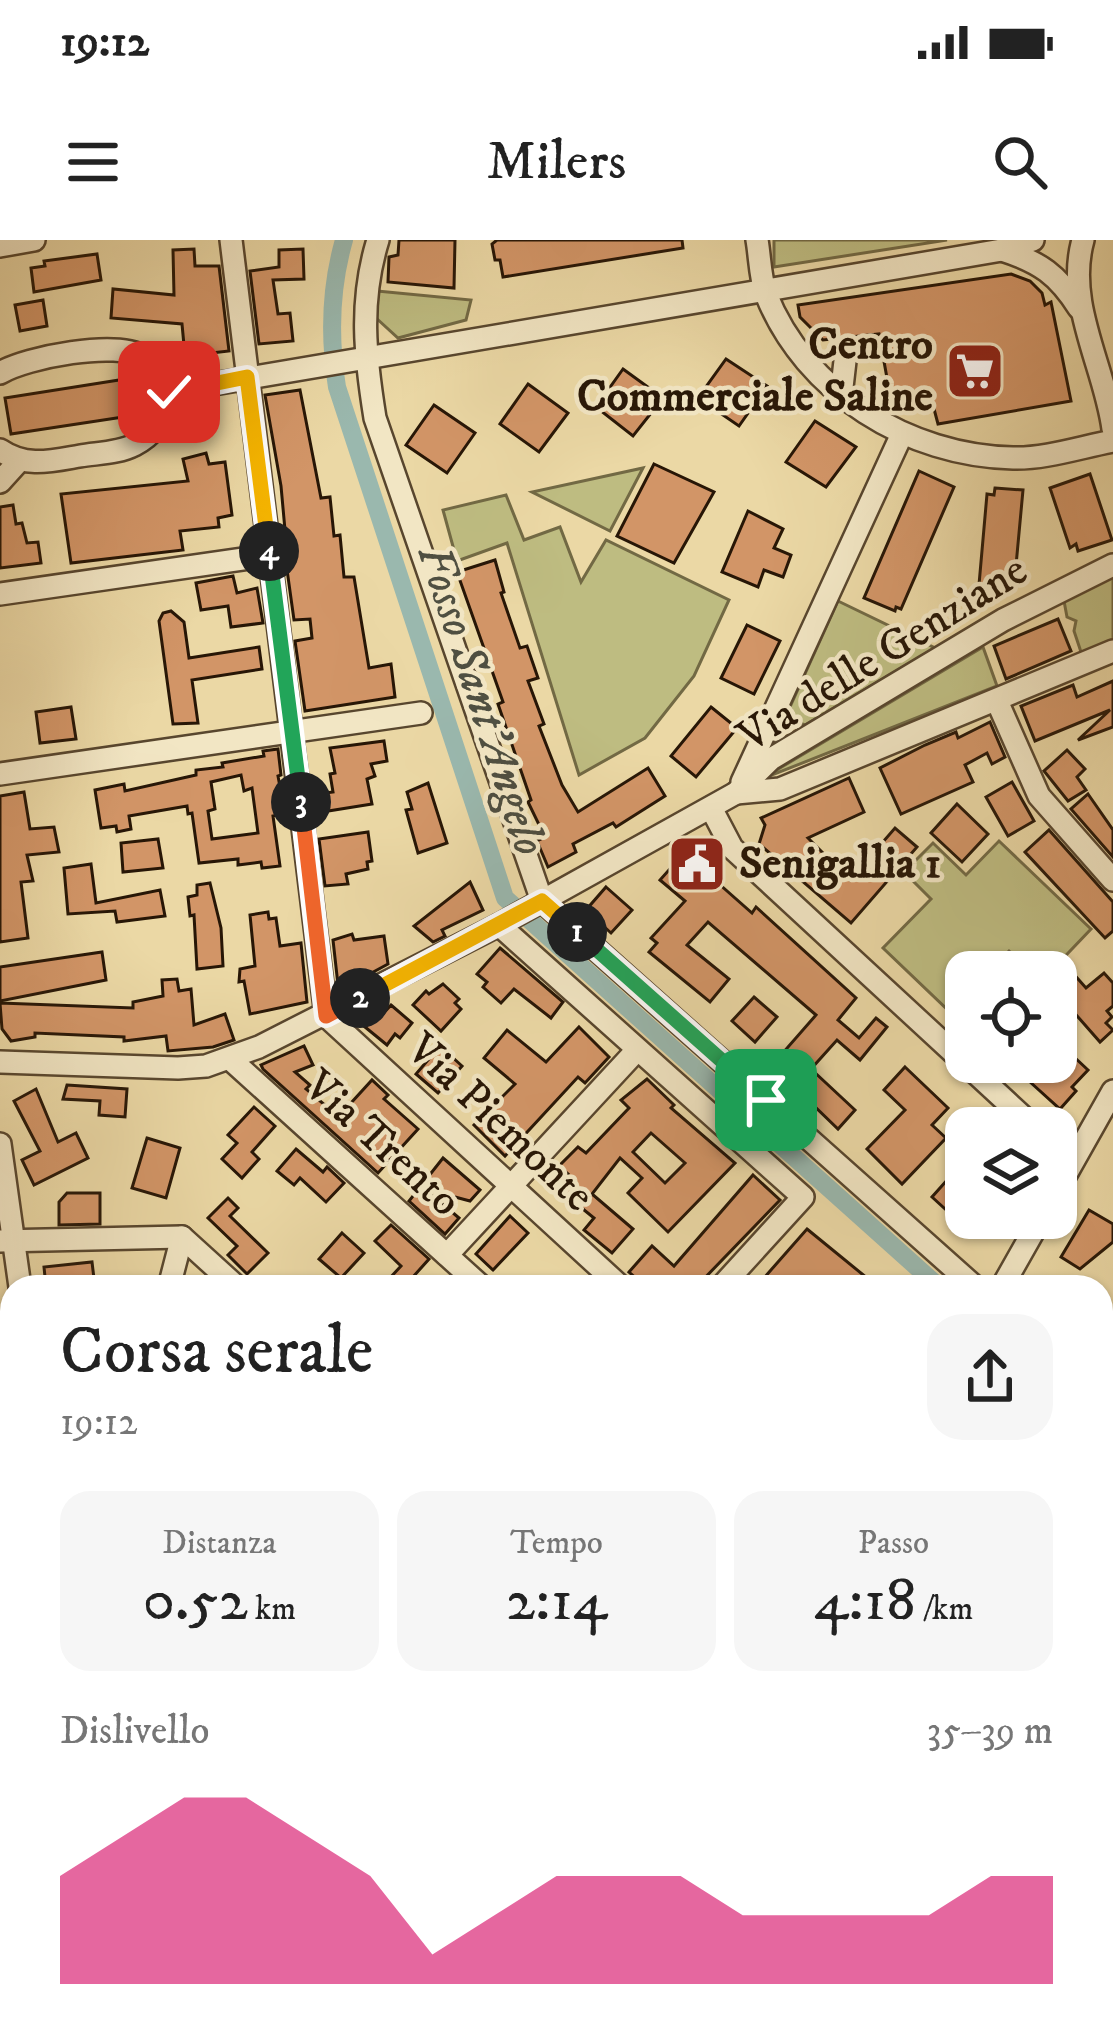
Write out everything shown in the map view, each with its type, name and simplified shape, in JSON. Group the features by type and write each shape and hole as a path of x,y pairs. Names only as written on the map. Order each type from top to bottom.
{"street":[{"path":"0,246 34,240"},
{"path":"231,240 326,1016"},
{"path":"377,240 363,311 375,418 542,901 962,1275"},
{"path":"757,240 765,291 793,347 841,396 902,434 955,454 1018,459 1113,441"},
{"path":"0,482 10,455 37,464 129,448 153,434 166,416 202,386 1002,250 1034,240"},
{"path":"1083,240 1078,265 1082,314 1113,429"},
{"path":"1002,250 1038,261 1061,280 1082,314"},
{"path":"0,357 23,361 115,349 141,355 160,370 202,386"},
{"path":"0,373 23,361"},
{"path":"841,396 845,361"},
{"path":"160,370 169,392 166,416"},
{"path":"0,1062 178,1068 230,1059 326,1016 736,794 902,434"},
{"path":"0,594 270,555"},
{"name":"Via delle Genziane","path":"736,794 771,759 1003,620 1113,565"},
{"name":"Via delle Genziane","path":"736,794 780,789 1113,650"},
{"path":"997,700 1039,796 1113,880"},
{"path":"774,711 779,728 805,739"},
{"path":"0,774 421,712"},
{"path":"710,808 732,848 1012,1107"},
{"path":"499,925 803,1198 732,1275"},
{"name":"Via Piemonte","path":"326,1016 608,1275"},
{"path":"447,1255 637,1051"},
{"name":"Via Trento","path":"230,1059 469,1275"},
{"path":"1077,1138 1113,1091"},
{"path":"0,1144 7,1240 17,1275"},
{"path":"7,1240 182,1237 224,1275"},
{"path":"172,1275 182,1237"},
{"path":"1009,1275 1029,1239"}],"shaded area":[{"path":"774,240 947,240 774,267"},
{"path":"377,291 471,300 466,320 398,338 375,317"},
{"path":"643,468 610,531 532,492"},
{"path":"506,495 524,540 560,527 581,582 606,540 729,600 694,676 645,738 579,775 507,543 457,561 443,510"},
{"path":"1113,576 1113,642 1089,654 1081,652 1076,621 1067,617 1064,601"},
{"path":"838,601 935,648 805,725 797,722 790,707"},
{"path":"983,647 997,686 772,775 775,771"},
{"path":"999,841 1091,929 1070,951 945,951 945,1007 883,948 931,899 904,872 933,843 966,875"}],"building":[{"path":"399,240 455,240 454,288 388,282 389,257 398,255"},
{"path":"497,240 682,240 683,248 503,277 492,244"},
{"path":"194,249 195,266 219,266 229,351 185,356 182,324 111,318 113,289 174,295 173,250"},
{"path":"303,249 304,279 273,280 278,314 290,313 293,341 259,344 250,271 279,267 279,250"},
{"path":"97,254 101,280 34,292 31,268 45,266 44,261"},
{"name":"Centro Commerciale Saline","path":"1011,274 1030,281 1042,293 1045,305 1051,302 1071,401 938,424 933,405 893,411 879,334 823,340 800,317 798,305"},
{"path":"43,300 47,326 20,331 15,305"},
{"path":"726,359 767,386 739,426 698,398"},
{"path":"623,369 663,398 633,436 596,407"},
{"path":"138,377 143,414 11,434 5,398"},
{"path":"528,384 568,413 539,452 500,424"},
{"path":"300,390 321,498 330,497 344,577 354,577 369,668 391,664 395,697 305,711 295,641 312,638 310,619 294,620 281,486 265,395"},
{"path":"434,405 475,433 447,473 406,445"},
{"path":"815,421 856,447 826,487 786,462"},
{"path":"206,453 209,464 225,462 232,515 218,518 219,527 180,531 183,550 71,563 61,494 188,481 183,459"},
{"path":"654,464 714,492 674,563 617,536"},
{"path":"919,471 954,487 901,609 895,611 864,598"},
{"path":"1090,474 1112,540 1078,551 1076,544 1070,548 1050,488"},
{"path":"995,488 1023,490 1014,587 1006,586 1006,593 997,593 996,598 978,596 987,494 994,495"},
{"path":"13,505 16,524 22,523 27,543 38,542 41,563 0,568 0,507"},
{"path":"748,511 783,529 774,548 791,555 783,577 764,570 758,587 722,572"},
{"path":"495,560 520,648 527,646 538,678 528,681 544,724 539,726 578,812 648,768 665,796 616,827 613,823 573,844 576,852 548,867 537,841 545,837 528,802 498,704 503,702 457,572"},
{"path":"233,576 237,593 257,588 263,623 231,627 228,606 201,610 196,583"},
{"path":"171,611 184,622 189,658 259,647 262,669 192,680 198,723 173,724 159,621"},
{"path":"1058,619 1071,651 1006,679 994,646"},
{"path":"747,625 780,641 754,694 721,678"},
{"path":"1113,681 1113,727 1078,740 1110,710 1035,741 1021,706 1073,685 1077,697"},
{"path":"71,707 76,739 40,743 36,712"},
{"path":"711,707 737,728 696,777 671,756"},
{"path":"990,722 1005,757 992,764 987,753 965,765 973,782 901,814 880,768 956,732 958,738"},
{"path":"384,741 387,761 371,764 375,776 367,779 372,804 322,812 318,794 333,792 330,748"},
{"path":"278,749 285,814 273,816 280,866 238,865 238,859 199,863 187,806 129,816 131,829 101,828 95,790 124,784 125,791 196,775 196,770 264,756 263,751","holes":["241,775 244,791 252,788 258,833 212,839 211,782"]},
{"path":"1067,750 1085,769 1077,777 1086,790 1068,801 1044,771"},
{"path":"849,778 864,812 808,838 850,880 895,828 917,847 851,923 759,844 765,825 761,818"},
{"path":"1012,782 1034,821 1008,836 986,797"},
{"path":"428,783 447,843 418,853 406,810 412,809 407,792"},
{"path":"24,792 30,829 54,827 59,852 27,855 33,881 21,882 28,938 0,942 0,796"},
{"path":"1088,794 1113,830 1113,857 1071,809"},
{"path":"957,804 988,834 962,862 931,833"},
{"path":"1049,830 1113,902 1113,931 1105,938 1025,852"},
{"path":"368,832 372,861 367,862 368,869 346,874 348,884 325,886 319,839"},
{"path":"158,839 163,868 123,872 121,843"},
{"path":"684,853 752,913 756,907 856,998 838,1020 859,1038 876,1018 887,1027 860,1060 837,1040 811,1069 855,1110 838,1129 808,1100 812,1096 774,1063 816,1015 708,922 687,945 729,979 710,1002 649,952 657,943 651,938 685,901 660,880"},
{"path":"91,864 96,903 160,890 165,916 117,922 115,911 68,914 64,868"},
{"path":"470,882 483,910 442,930 445,936 433,942 414,926"},
{"path":"210,883 221,928 223,966 197,969 194,915 190,916 188,897 197,895 197,885"},
{"path":"606,887 632,910 611,933 586,910"},
{"path":"268,912 269,919 276,918 280,946 301,943 307,1002 250,1014 244,981 239,982 240,969 255,966 250,915"},
{"path":"352,934 354,940 384,936 388,964 353,983 338,985 333,940"},
{"path":"500,948 563,1002 551,1018 514,989 501,1003 483,987 487,982 477,974"},
{"path":"102,952 106,980 0,1001 0,967"},
{"path":"1104,973 1113,983 1113,1006 1107,1011 1112,1017 1106,1023 1113,1030 1100,1042 1077,1016 1077,978 1086,988"},
{"path":"177,979 179,991 191,989 194,1025 225,1014 234,1040 168,1051 166,1036 124,1041 124,1037 35,1033 35,1037 11,1041 2,1029 0,1003 133,1008 133,1002 163,996 162,980"},
{"path":"443,984 459,999 455,1003 461,1009 441,1031 413,1005 426,991 429,994"},
{"path":"754,997 777,1017 755,1042 732,1021"},
{"path":"391,1005 412,1023 387,1045 365,1027"},
{"path":"579,1027 609,1057 585,1083 578,1077 505,1156 474,1125 515,1084 484,1058 507,1030 546,1062"},
{"path":"304,1046 313,1065 295,1072 310,1085 306,1089 334,1113 340,1115 372,1080 388,1095 384,1099 418,1129 378,1173 261,1065"},
{"path":"440,1046 462,1066 438,1093 416,1074"},
{"path":"1077,1060 1088,1070 1077,1082"},
{"path":"905,1067 947,1107 932,1125 945,1139 902,1184 867,1149 905,1110 884,1090"},
{"path":"647,1079 674,1105 671,1108 735,1163 668,1232 628,1193 642,1178 620,1158 592,1194 633,1229 612,1253 584,1230 594,1218 557,1188 568,1174 559,1166 578,1147 586,1153 629,1108 621,1100","holes":["651,1133 685,1163 665,1183 633,1152"]},
{"path":"1031,1083 1076,1083 1072,1087 1076,1091 1058,1107"},
{"path":"67,1085 127,1089 125,1117 99,1115 100,1101 63,1099"},
{"path":"36,1089 58,1142 76,1133 88,1158 34,1185 22,1160 40,1151 14,1101"},
{"path":"254,1107 275,1126 252,1152 259,1159 242,1178 222,1159 237,1143 228,1135"},
{"path":"147,1138 180,1148 166,1198 132,1188"},
{"path":"296,1149 344,1183 326,1202 300,1178 294,1185 277,1171"},
{"path":"443,1158 480,1190 470,1201 425,1189 459,1218 445,1234 409,1201"},
{"path":"753,1175 780,1200 708,1275 629,1272 652,1246 674,1266"},
{"path":"945,1182 945,1209 932,1197"},
{"path":"67,1193 100,1193 100,1224 59,1225 59,1202"},
{"path":"228,1198 238,1208 230,1216 268,1253 247,1274 228,1255 237,1246 208,1218"},
{"path":"1089,1210 1113,1224 1113,1242 1080,1269 1061,1257 1072,1239 1077,1239"},
{"path":"510,1216 528,1233 493,1270 476,1254"},
{"path":"391,1225 429,1259 415,1275 393,1275 401,1266 375,1241"},
{"path":"807,1229 863,1275 767,1275"},
{"path":"342,1233 364,1253 344,1275 319,1259"},
{"path":"92,1262 94,1275 45,1275 44,1267"}],"waterway":[{"name":"Fosso Sant'Angelo","path":"344,240 332,313 337,387 505,898 926,1275"}],"place":[{"name":"Centro Commerciale Saline","path":"975,371"},
{"name":"Senigallia 1","path":"697,864"}],"route":[{"path":"169,392 166,416 202,386 247,377 326,1016 542,901 766,1100"}]}
